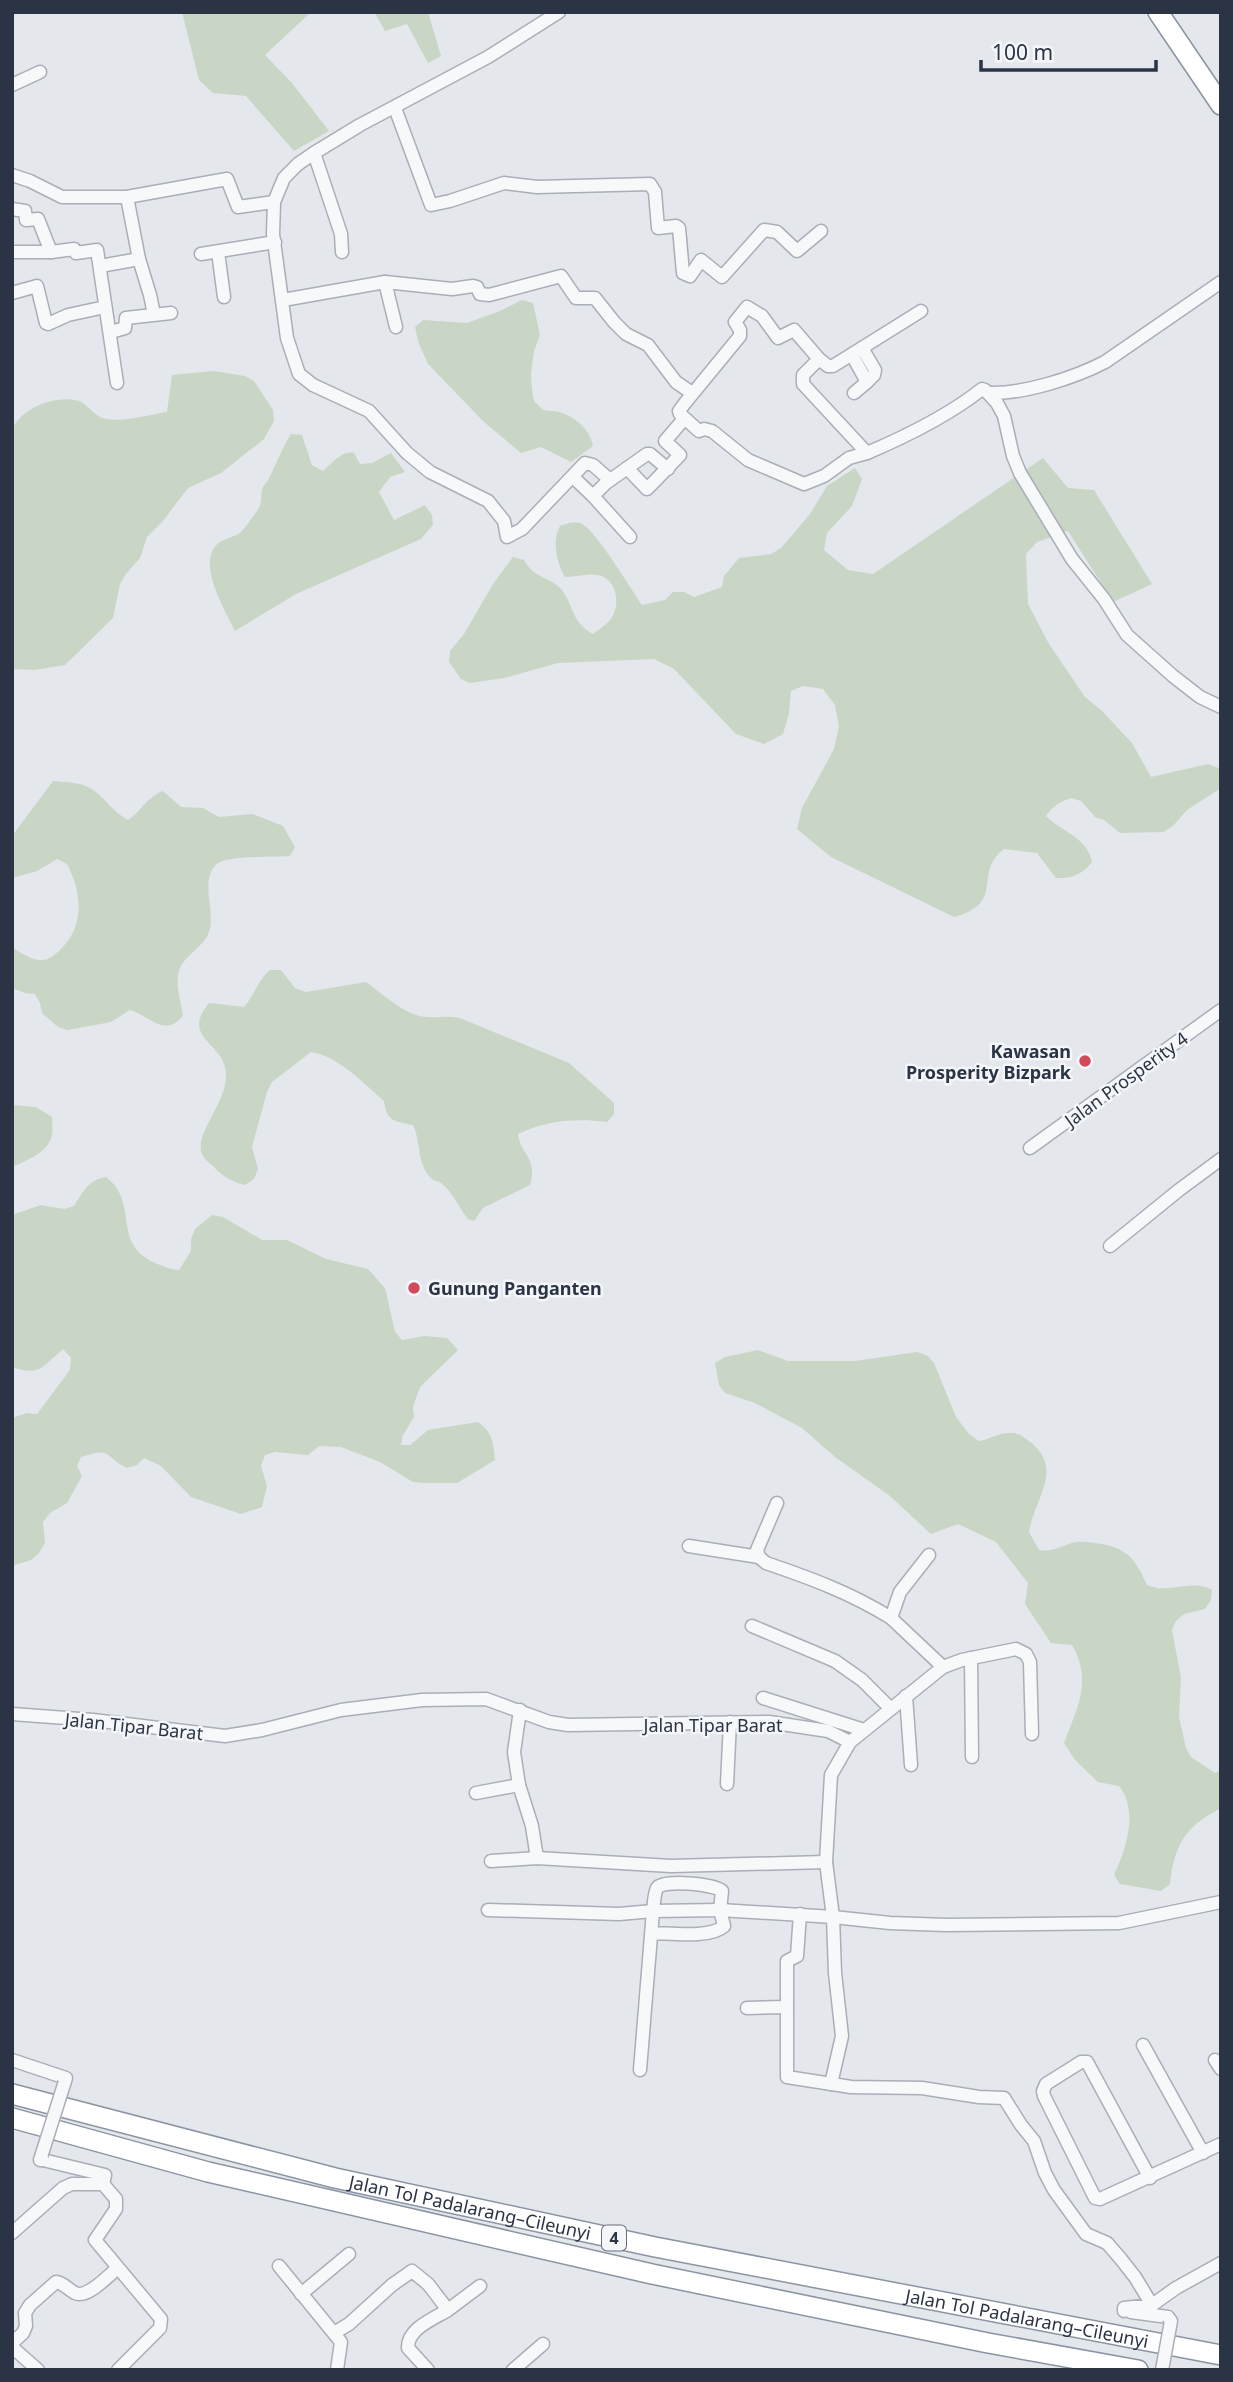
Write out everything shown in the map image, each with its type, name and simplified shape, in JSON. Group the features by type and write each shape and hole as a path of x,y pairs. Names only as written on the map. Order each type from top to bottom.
{"highway":[{"path":"1158,12 1221,105"},
{"name":"Jalan Tol Padalarang–Cileunyi","path":"12,2094 335,2178 615,2239 1221,2355"},
{"name":"Jalan Tol Padalarang–Cileunyi","path":"12,2118 208,2172 652,2274 988,2343 1138,2370"}],"street":[{"path":"559,12 488,57 360,125 298,164 284,178 274,202 275,242 290,351 302,378 369,411 407,453 430,472 488,501 504,522 507,537 522,529 588,462 610,480"},
{"path":"12,85 40,72"},
{"path":"395,108 431,205 504,183 537,187 650,184 655,192 658,229 676,226 679,228 683,273 690,276 701,260 722,277 764,230 776,232 797,251 821,232"},
{"path":"314,153 341,234 342,252"},
{"path":"12,175 62,197 127,197 227,179 238,207 274,202"},
{"path":"127,197 139,259 154,314"},
{"path":"12,209 25,211 26,219 38,219 51,252"},
{"path":"201,254 275,242"},
{"path":"12,252 74,249 76,253 96,249 117,383"},
{"path":"218,252 224,297"},
{"path":"100,266 139,259"},
{"path":"283,300 384,282 452,289 473,286 483,296 561,276 576,298 595,298 626,334 648,345 677,382 692,393"},
{"path":"384,282 396,327"},
{"path":"989,393 1030,387 1086,372 1105,362 1221,282"},
{"path":"12,293 37,286 48,324 68,315 105,307"},
{"path":"921,311 834,366 828,366 794,330 778,338 762,316 747,307 735,322 740,336 679,411 684,419 699,431 712,431 748,460 803,484 824,476 849,458 901,439 949,413 983,389 989,393 1004,416 1013,456 1020,473 1072,559 1104,599 1127,635 1172,676 1200,697 1221,707"},
{"path":"111,332 125,328 126,318 172,313"},
{"path":"854,393 867,382 857,351"},
{"path":"819,359 803,375 803,384 867,453"},
{"path":"627,468 646,489 680,454 665,441 684,419"},
{"path":"593,496 610,480 648,454 667,470"},
{"path":"573,477 630,537"},
{"name":"Jalan Prosperity 4","path":"1030,1148 1221,1010"},
{"path":"1110,1246 1221,1159"},
{"path":"759,1557 757,1550 777,1503"},
{"path":"689,1546 759,1557 766,1563 842,1591 891,1618 943,1667"},
{"path":"891,1618 900,1592 929,1555"},
{"path":"752,1626 835,1661 862,1680 890,1709"},
{"path":"831,2084 842,2036 826,1861 831,1775 850,1742 863,1730 943,1667 971,1658 1016,1649 1029,1657 1032,1734"},
{"path":"971,1658 972,1757"},
{"path":"906,1696 911,1765"},
{"path":"763,1698 863,1730"},
{"name":"Jalan Tipar Barat","path":"12,1714 93,1720 225,1736 262,1730 341,1710 422,1700 486,1699 549,1722 568,1725 769,1721 828,1731 850,1742"},
{"path":"520,1710 514,1752 519,1785 537,1858"},
{"path":"727,1784 730,1722"},
{"path":"477,1793 519,1785"},
{"path":"491,1861 537,1858 671,1866 826,1861"},
{"path":"640,2070 651,1933 653,1910 656,1889 666,1884 714,1886 722,1891 720,1910 724,1926 718,1931 651,1933"},
{"path":"488,1910 619,1914 653,1910 720,1910 946,1925 1119,1923 1221,1902"},
{"path":"800,1914 797,1956 787,1961 787,2077 870,2088 922,2088 1004,2098 1034,2141 1054,2190 1086,2234 1107,2243 1120,2258 1152,2305"},
{"path":"747,2008 786,2007"},
{"path":"1143,2045 1203,2153"},
{"path":"12,2060 66,2078 40,2160 105,2175 103,2184"},
{"path":"1150,2178 1087,2062 1081,2062 1046,2084 1044,2096 1095,2198 1103,2199 1150,2178 1221,2144"},
{"path":"12,2233 67,2185 103,2184 112,2192 117,2203 95,2240 161,2319 160,2328 117,2370"},
{"path":"301,2294 349,2254"},
{"path":"1162,2370 1171,2321 1168,2317 1123,2310 1124,2308 1152,2305 1175,2288 1221,2263"},
{"path":"279,2266 341,2343 337,2370"},
{"path":"38,2370 12,2345 23,2333 26,2326 25,2313 30,2305 56,2282 74,2292 85,2293 117,2269"},
{"path":"334,2333 358,2317 410,2270 428,2284 448,2310"},
{"path":"428,2370 408,2348 412,2333 480,2286"},
{"path":"513,2370 543,2344"}],"green space":[{"path":"182,12 311,12 265,55 292,83 329,131 294,151 246,96 213,93 199,80"},
{"path":"374,12 428,12 441,56 428,63 407,24 385,31"},
{"path":"522,300 533,303 540,335 534,351 531,374 534,401 542,409 559,412 576,420 592,440 593,446 571,462 541,447 521,453 484,422 428,364 419,344 415,327 423,320 467,323"},
{"path":"214,371 245,376 254,381 273,410 274,421 264,439 221,473 188,488 147,537 140,558 125,575 120,584 113,618 65,665 35,670 12,669 12,430 16,422 31,409 60,399 79,401 98,416 113,420 167,412 172,375"},
{"path":"291,434 302,435 312,465 323,471 345,454 354,453 360,464 372,463 391,453 405,472 390,477 379,492 394,520 425,505 432,515 433,525 421,539 296,594 235,631 214,585 210,561 213,550 220,542 240,533 259,508 263,487"},
{"path":"1043,458 1068,488 1094,490 1152,584 1113,602 1068,531 1037,542 1026,554 1028,604 1049,644 1085,697 1132,743 1151,777 1208,764 1221,769 1221,788 1187,810 1173,826 1163,832 1120,833 1104,820 1095,817 1081,801 1071,798 1063,801 1046,816 1085,847 1092,862 1085,870 1067,878 1056,878 1037,853 1004,849 990,868 985,896 980,904 954,917 831,857 797,829 802,808 834,749 839,726 835,705 823,689 803,686 791,691 783,734 764,744 736,734 674,669 654,659 558,663 504,678 470,683 461,679 449,662 450,651 464,634 493,584 513,557 524,560 538,575 562,590 581,624 593,634 610,620 616,608 616,594 610,582 598,575 565,577 557,558 556,544 560,526 577,523 588,529 605,549 642,605 665,600 673,592 684,592 694,597 722,587 724,576 739,558 771,554 781,548 810,514 827,486 855,468 862,479 852,506 827,533 824,550 848,570 873,574"},
{"path":"53,781 88,787 128,820 153,796 163,791 181,807 203,808 219,817 253,814 283,826 295,847 290,856 226,860 213,868 208,884 210,929 205,940 180,968 178,985 183,1016 170,1025 157,1024 130,1010 111,1022 68,1030 58,1027 42,1013 35,994 12,988 12,948 34,959 47,959 69,940 77,919 79,908 76,886 67,864 57,859 37,871 12,878 12,836"},
{"path":"270,970 281,970 295,988 306,992 366,982 410,1012 426,1017 460,1018 569,1063 614,1103 614,1114 607,1122 561,1121 518,1134 531,1162 530,1185 483,1208 474,1221 468,1219 445,1187 427,1173 421,1160 413,1125 389,1117 384,1101 359,1079 332,1059 311,1052 272,1082 252,1147 258,1169 254,1179 245,1185 236,1182 220,1173 202,1154 203,1135 224,1091 226,1079 221,1058 204,1038 199,1023 209,1003 244,1007"},
{"path":"12,1105 36,1107 52,1117 52,1135 42,1151 12,1167"},
{"path":"106,1177 122,1198 133,1244 140,1253 166,1267 179,1270 191,1251 191,1239 195,1229 212,1215 223,1217 262,1240 287,1240 326,1259 368,1269 385,1288 395,1332 402,1340 424,1336 447,1338 458,1350 420,1387 413,1407 414,1417 403,1435 401,1445 410,1445 428,1430 478,1422 491,1438 495,1460 457,1483 423,1483 413,1482 380,1462 341,1447 319,1446 308,1455 275,1452 265,1455 261,1466 267,1486 262,1507 241,1514 191,1497 161,1466 144,1458 137,1465 127,1468 107,1454 91,1454 81,1457 77,1466 82,1476 67,1503 50,1513 43,1522 45,1543 39,1553 31,1560 12,1566 12,1418 27,1413 37,1414 70,1370 71,1358 63,1349 35,1370 12,1367 12,1215 41,1205 64,1209 74,1206 90,1184"},
{"path":"758,1350 788,1361 855,1361 917,1352 928,1356 934,1363 956,1417 969,1434 979,1441 1003,1434 1016,1434 1028,1440 1040,1452 1046,1474 1029,1532 1039,1550 1052,1550 1077,1542 1114,1547 1133,1560 1147,1585 1155,1588 1196,1586 1212,1590 1211,1600 1205,1609 1184,1614 1176,1621 1172,1630 1181,1678 1179,1717 1186,1748 1191,1757 1215,1773 1221,1770 1221,1808 1198,1822 1184,1838 1178,1848 1170,1884 1161,1891 1120,1884 1114,1875 1123,1854 1128,1830 1125,1796 1119,1786 1098,1782 1075,1760 1064,1743 1081,1694 1081,1671 1072,1645 1051,1643 1025,1604 1028,1583 996,1542 958,1524 931,1534 890,1496 835,1457 802,1428 755,1403 725,1393 719,1385 715,1363 725,1357"}],"place":[{"name":"Kawasan Prosperity Bizpark","path":"1085,1061"},
{"name":"Gunung Panganten","path":"414,1288"}]}
